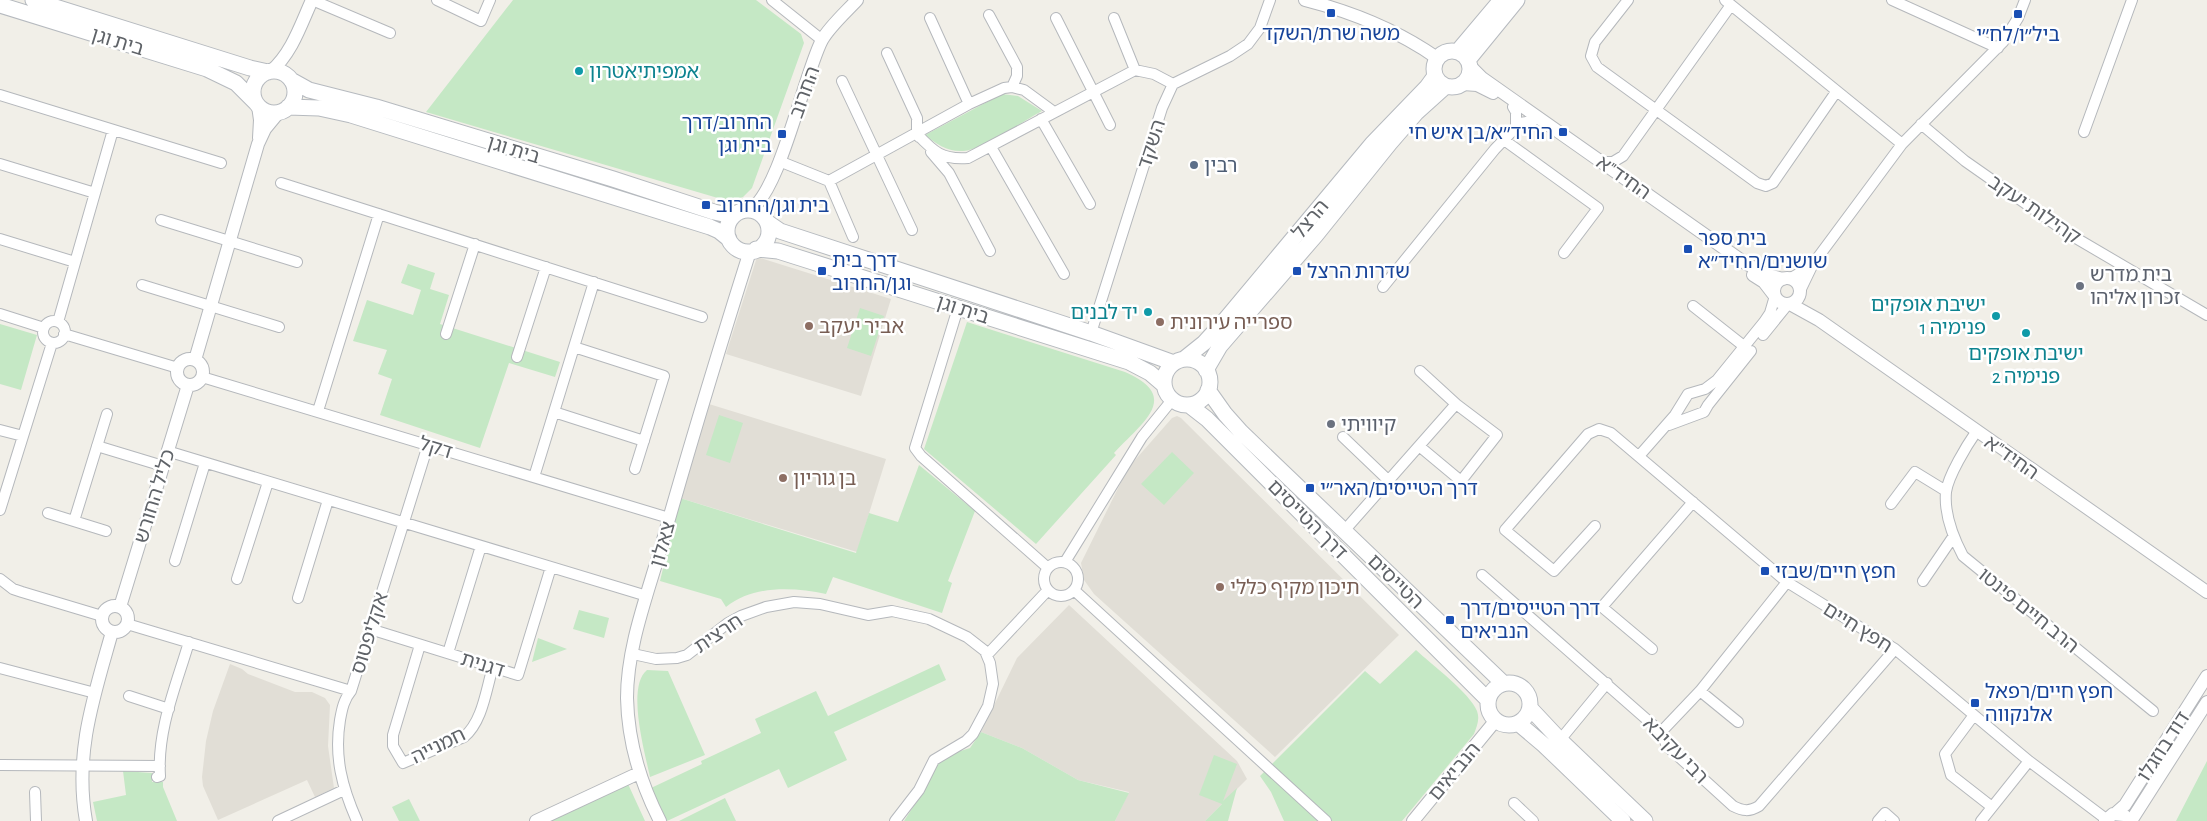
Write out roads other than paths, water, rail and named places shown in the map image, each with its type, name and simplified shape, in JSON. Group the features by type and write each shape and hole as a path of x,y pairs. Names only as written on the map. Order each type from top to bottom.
{"main road":[{"name":"בית וגן","path":"33,0 248,67 270,71"},
{"path":"1465,59 1501,0"},
{"path":"1465,59 1516,0"},
{"name":"בית וגן","path":"0,5 207,69 236,83 257,104"},
{"path":"1446,51 1465,59 1470,73 1463,84 1452,87 1438,81 1435,76 1434,64 1437,58 1446,51"},
{"path":"270,71 281,72 290,79 294,96 283,110 270,112 257,104 253,94 254,84 260,76 270,71"},
{"name":"הרצל","path":"1179,361 1204,343 1225,320 1372,144 1427,87 1435,76"},
{"name":"בית וגן","path":"290,79 309,90 376,107 594,173 714,212 723,214 743,212"},
{"name":"הרצל","path":"1206,370 1220,346 1316,235 1390,143 1416,113 1446,86"},
{"name":"בית וגן","path":"283,110 319,108 351,115 710,227 724,234 729,239"},
{"path":"743,212 758,213 766,221 769,232 762,246 749,250 735,246 729,239 729,223 743,212"},
{"name":"בית וגן","path":"766,221 780,232 1179,361"},
{"name":"בית וגן","path":"749,250 778,251 1129,362 1150,373 1164,385"},
{"path":"1179,361 1198,362 1206,370 1209,380 1208,390 1202,399 1189,405 1178,404 1165,392 1166,371 1179,361"},
{"name":"הטייסים","path":"1208,390 1241,432 1504,683"},
{"name":"דרך הטייסים","path":"1189,405 1228,439 1488,700"},
{"path":"1504,683 1513,683 1522,688 1528,695 1530,708 1526,718 1518,724 1505,725 1496,720 1488,710 1488,700 1495,688 1504,683"},
{"path":"1530,708 1560,740 1645,821"},
{"path":"1518,724 1544,745 1623,821"}],"street":[{"path":"270,71 280,62 290,47 312,0 390,33"},
{"path":"437,0 481,21 490,0"},
{"path":"772,0 822,40"},
{"name":"החרוב","path":"743,212 758,205 766,193 822,40 857,0"},
{"path":"917,134 935,153 953,159 968,158 1135,70 1154,74 1173,84 1230,56 1248,44 1260,28 1270,0"},
{"path":"1305,0 1370,21 1419,45 1437,58"},
{"path":"1628,0 1595,42 1591,56 1597,67 1756,183 1766,186 1773,182 1836,92"},
{"path":"1892,0 1998,48"},
{"path":"1664,428 1672,423 1704,412 1794,299 1813,264 1902,144 1998,48 2018,18 2025,0"},
{"path":"2084,132 2132,0"},
{"path":"1602,162 1613,162 1623,156 1728,2 1902,144"},
{"path":"988,15 1017,67 1017,76 1012,87"},
{"path":"930,18 968,104"},
{"path":"1056,18 1110,125"},
{"path":"1114,18 1135,70"},
{"path":"290,47 287,64 290,79"},
{"path":"887,53 917,118 917,134 950,173 990,251"},
{"name":"החיד\"א","path":"1465,59 1482,78 1745,264 1768,275 1786,279"},
{"path":"842,81 912,230"},
{"name":"השקד","path":"1090,333 1162,108 1173,84"},
{"name":"החיד\"א","path":"1463,84 1483,88 1533,121 1759,279 1774,295"},
{"path":"829,181 917,134 968,104 1004,88 1012,87 1024,90 1054,112"},
{"path":"0,95 221,163"},
{"path":"257,104 260,120 258,144"},
{"path":"1512,107 1516,112 1516,126"},
{"path":"195,360 258,144 265,129 283,110"},
{"path":"1041,119 1090,204"},
{"path":"1384,287 1516,126 1524,121 1533,121"},
{"name":"קהילות יעקב","path":"1921,124 1965,161 2069,234 2207,315"},
{"path":"58,322 113,130"},
{"path":"1504,140 1598,208 1564,253"},
{"path":"991,147 1064,274"},
{"path":"1622,176 1623,156"},
{"path":"779,161 829,181 852,237"},
{"path":"0,164 95,193"},
{"path":"281,183 702,316"},
{"name":"החרוב","path":"766,193 764,204 766,221"},
{"path":"318,411 379,214"},
{"path":"162,220 297,262"},
{"path":"0,239 75,262"},
{"path":"446,334 475,244"},
{"name":"צאלון","path":"660,821 639,773 630,737 628,682 647,596 749,250"},
{"path":"1639,456 1683,404 1688,394 1705,389 1718,380 1745,347 1770,313 1774,287 1806,270 1813,264"},
{"path":"517,357 546,267"},
{"path":"1786,279 1795,282 1794,299"},
{"path":"534,477 594,282"},
{"path":"142,285 279,327"},
{"path":"1774,295 1781,303 1794,299"},
{"name":"החיד\"א","path":"1794,299 1819,320 1976,432 2207,592"},
{"path":"1693,306 1745,347"},
{"path":"958,308 915,442 915,449 1048,568"},
{"path":"0,314 44,328"},
{"path":"49,322 58,322 63,326 64,334 60,341 52,343 45,338 44,328 49,322"},
{"path":"64,334 178,368"},
{"path":"1,505 52,343"},
{"path":"574,347 664,376 634,469"},
{"path":"185,360 195,360 202,366 202,377 197,383 188,385 179,379 178,368 185,360"},
{"path":"1419,446 1461,481 1497,435 1456,404 1420,371"},
{"name":"דקל","path":"202,377 669,518"},
{"name":"כליל החורש","path":"120,607 188,385"},
{"path":"1695,392 1705,397 1708,405"},
{"path":"1065,562 1134,451 1172,400"},
{"path":"1344,531 1456,404"},
{"path":"1683,404 1685,411 1692,416"},
{"path":"554,412 644,441"},
{"path":"74,521 107,414"},
{"name":"חפץ חיים","path":"1594,526 1554,571 1504,530 1588,434 1599,429 1611,433 1787,582 1895,649 2029,761 2109,818"},
{"path":"0,430 22,436"},
{"path":"1922,581 1953,537 1946,491 1956,466 1976,432"},
{"path":"1342,437 1389,481"},
{"name":"אקליפטוס","path":"357,821 344,790 339,768 338,734 345,698 351,691 428,445"},
{"path":"97,446 163,466"},
{"path":"167,451 647,596"},
{"path":"175,561 205,463"},
{"path":"1891,504 1914,472 1946,491"},
{"path":"237,579 268,482"},
{"path":"298,598 328,500"},
{"path":"1652,649 1602,607 1693,502"},
{"path":"48,513 106,531"},
{"name":"הרב חיים פינטו","path":"1953,537 1962,556 2153,712"},
{"path":"448,653 481,546"},
{"path":"1065,562 1077,574 1076,585 1074,590 1064,596 1053,594 1048,590 1044,581 1048,568 1054,563 1065,562"},
{"name":"דגנית","path":"370,629 518,674 551,567"},
{"name":"רבי עקיבא","path":"1482,575 1661,732 1666,746 1733,806 1743,810 1751,810 1759,806 1895,649"},
{"path":"0,579 13,589 102,616"},
{"path":"1661,732 1700,691 1787,582"},
{"path":"895,821 919,790 934,760 966,742 983,719 993,684 987,655 1048,590"},
{"path":"1074,590 1326,821"},
{"name":"חרצית","path":"633,654 656,659 677,658 687,655 728,623 753,611 782,604 820,604 868,615 892,611 929,619 968,637 987,655"},
{"path":"110,607 120,607 127,614 127,624 122,630 112,632 104,626 102,616 110,607"},
{"path":"127,624 351,691"},
{"path":"86,821 81,766 85,732 112,632"},
{"path":"157,777 160,776 161,742 189,642"},
{"name":"חמנייה","path":"420,645 393,733 393,746 403,763 464,737 469,732 477,720 493,667"},
{"path":"0,668 95,693"},
{"name":"דוד בוזגלו","path":"2109,818 2124,805 2207,676"},
{"path":"1560,740 1607,683"},
{"path":"1700,691 1738,722"},
{"path":"128,696 169,709"},
{"name":"דוד בוזגלו","path":"2131,821 2207,702"},
{"path":"1974,715 1945,754 1951,775 1992,807"},
{"name":"הנביאים","path":"1413,821 1496,720"},
{"path":"1982,821 2029,761"},
{"path":"0,765 160,766"},
{"path":"536,821 639,773"},
{"path":"278,821 344,790"},
{"path":"35,792 36,821"},
{"path":"1514,803 1533,821"},
{"path":"1878,821 1885,813 1894,821"},
{"path":"2109,818 2125,815 2131,821"}],"place":[{"name":"משה שרת/השקד","path":"1331,13"},
{"name":"ביל״ו/לח״י","path":"2018,14"},
{"name":"אמפיתיאטרון","path":"579,71"},
{"name":"החיד״א/בן איש חי","path":"1563,132"},
{"name":"החרוב/דרך בית וגן","path":"782,134"},
{"name":"רבין","path":"1194,165"},
{"name":"בית וגן/החרוב","path":"706,205"},
{"name":"בית ספר שושנים/החיד״א","path":"1688,249"},
{"name":"דרך בית וגן/החרוב","path":"822,271"},
{"name":"שדרות הרצל","path":"1297,271"},
{"name":"בית מדרש זכרון אליהו","path":"2080,286"},
{"name":"יד לבנים","path":"1148,312"},
{"name":"ישיבת אופקים פנימיה 1","path":"1996,316"},
{"name":"ספרייה עירונית","path":"1160,322"},
{"name":"אביר יעקב","path":"809,326"},
{"name":"ישיבת אופקים פנימיה 2","path":"2026,333"},
{"name":"קיוויתי","path":"1331,424"},
{"name":"בן גוריון","path":"783,478"},
{"name":"דרך הטייסים/האר״י","path":"1310,488"},
{"name":"חפץ חיים/שבזי","path":"1765,571"},
{"name":"תיכון מקיף כללי","path":"1220,587"},
{"name":"דרך הטייסים/דרך הנביאים","path":"1450,620"},
{"name":"חפץ חיים/רפאל אלנקווה","path":"1975,703"}]}
